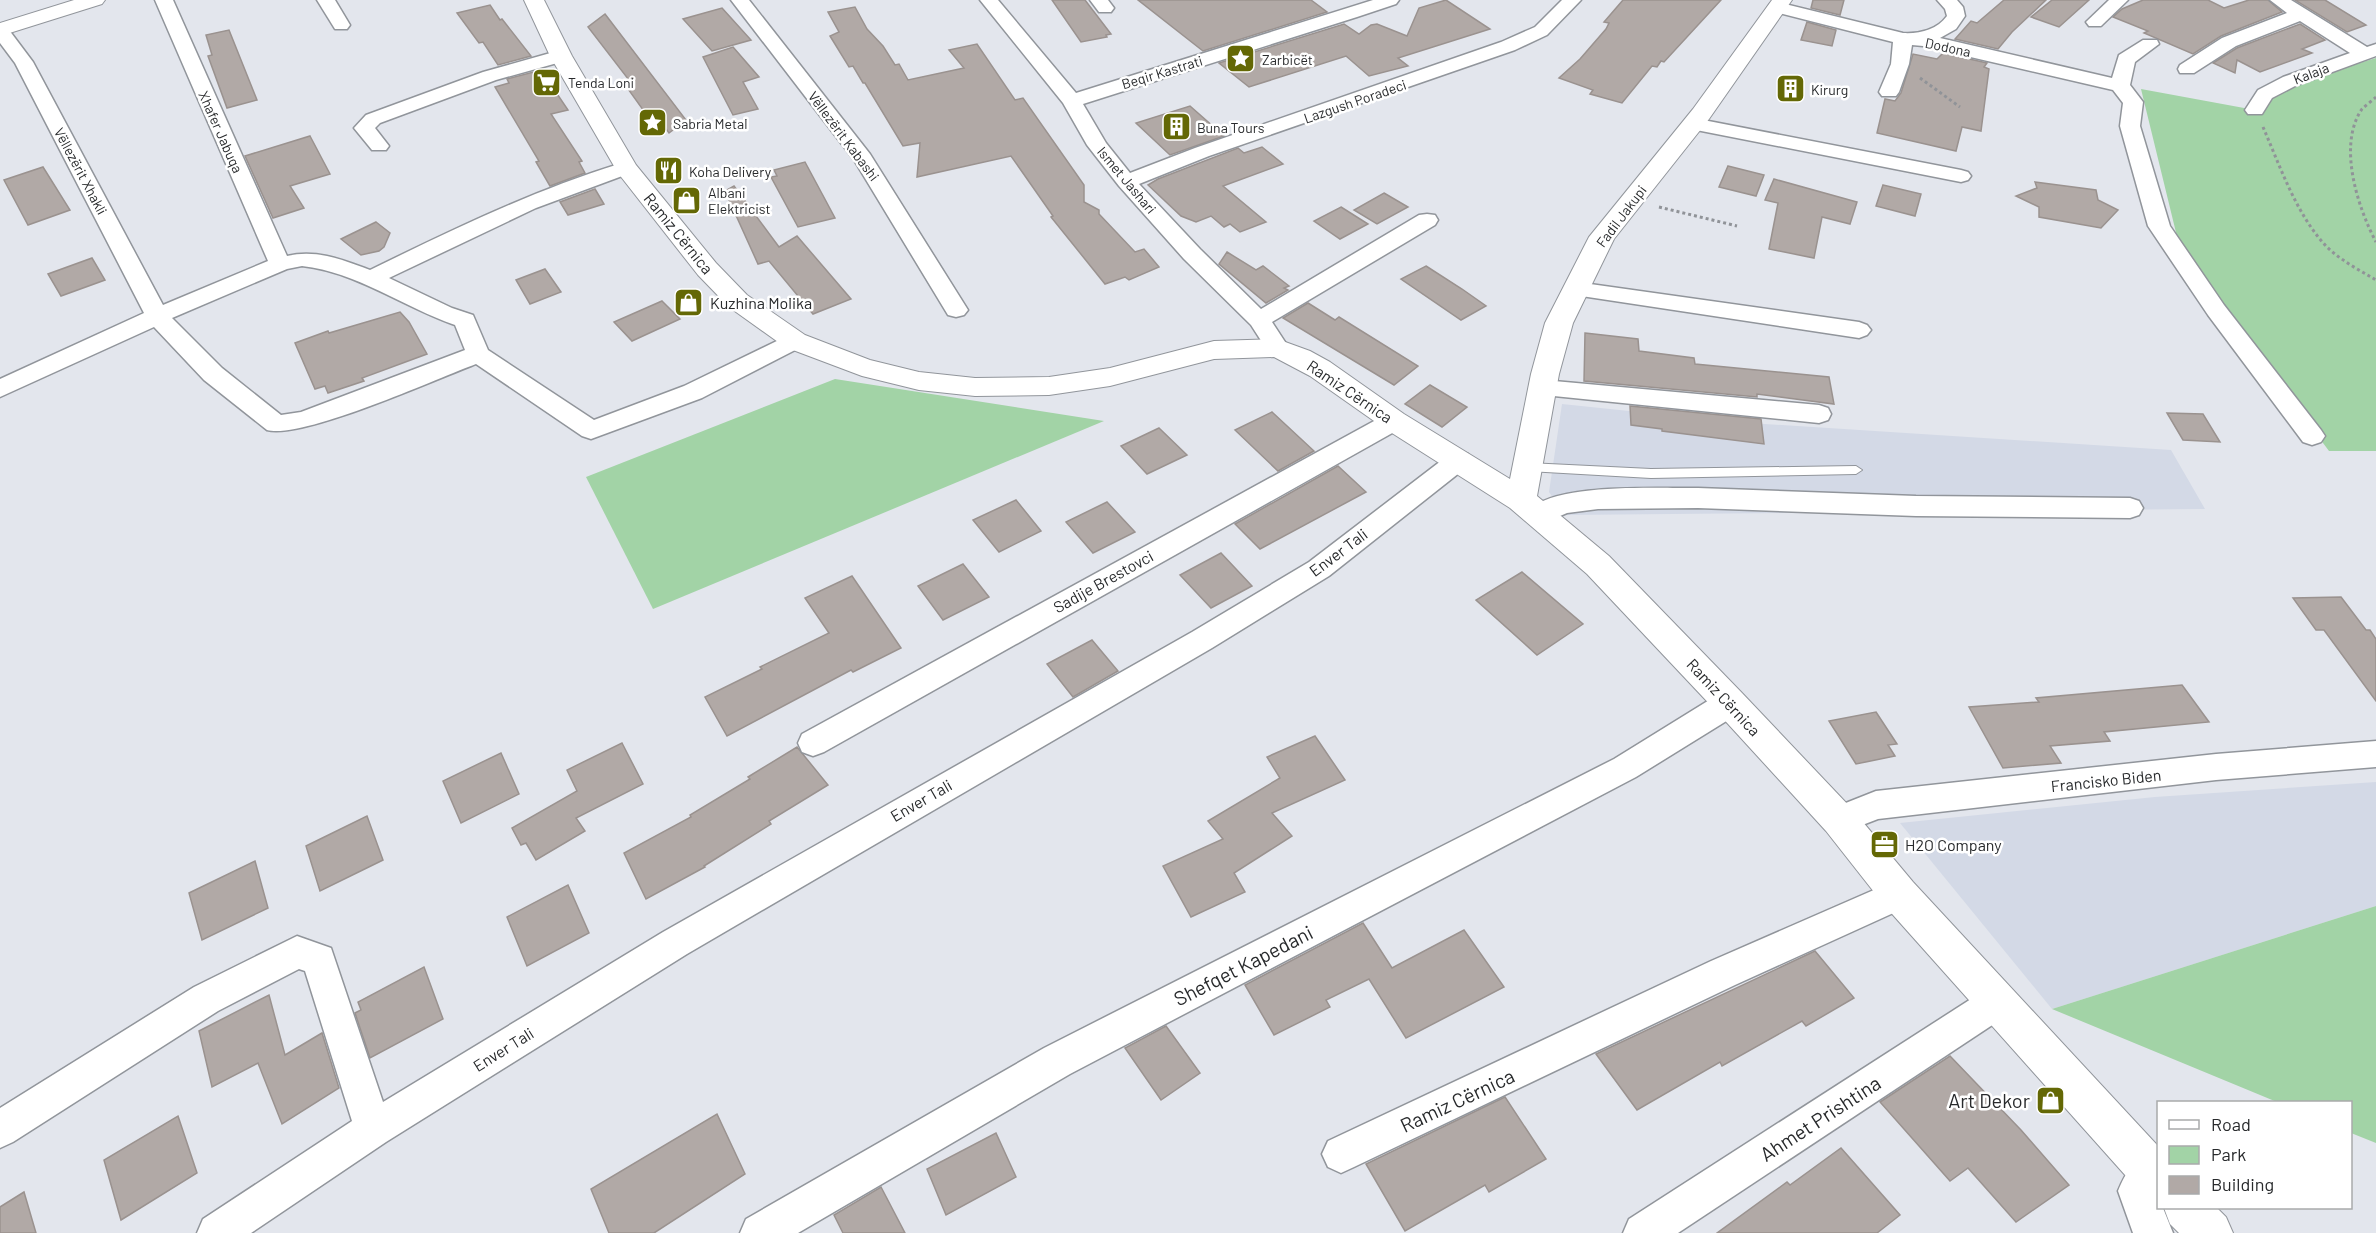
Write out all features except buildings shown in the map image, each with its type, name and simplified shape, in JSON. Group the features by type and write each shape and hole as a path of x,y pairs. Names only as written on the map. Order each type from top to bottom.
{"street":[{"name":"Vëllezërit Xhakli","path":"94,0 0,30 24,62 157,316 213,374 276,424 304,420 478,354"},
{"name":"Xhafer Jabuqa","path":"164,0 280,264"},
{"path":"326,0 341,25"},
{"name":"Ramiz Cërnica","path":"534,0 561,56 626,168 706,269 738,301 795,341 862,367 919,381 975,387 1049,386 1110,377 1268,334 1394,422 1460,460 1529,494 1839,820 1899,894 2155,1174"},
{"name":"Vëllezërit Kabashi","path":"740,0 863,158 956,310"},
{"name":"Ismet Jashari","path":"989,0 1072,101 1097,145 1126,182 1268,334"},
{"name":"Beqir Kastrati","path":"1072,101 1155,73 1323,24 1390,0"},
{"name":"Lazgush Poradeci","path":"1126,182 1202,152 1508,46 1541,31 1572,0"},
{"path":"1923,40 1950,25 1956,16 1954,6 1946,0"},
{"path":"2095,22 2119,0"},
{"path":"2280,0 2369,52"},
{"name":"Dodona","path":"1775,3 1903,39 1923,40 2120,86"},
{"name":"Fadil Jakupi","path":"1529,494 1543,388 1559,323 1602,237 1693,124 1775,3"},
{"path":"2187,69 2229,42 2301,14"},
{"path":"1889,92 1900,64 1903,39"},
{"path":"2151,44 2126,59 2120,86 2133,102 2130,126 2159,226 2216,310 2312,436"},
{"name":"Kalaja","path":"2255,110 2265,94 2290,81 2369,52"},
{"path":"379,146 364,128 373,119 480,78 524,64 561,56"},
{"path":"1693,124 1961,176"},
{"path":"371,278 514,210 587,179 626,168"},
{"path":"1268,334 1427,220"},
{"path":"3,381 280,264 302,260 328,262 371,278 444,313 465,320 478,354 591,430 693,392 795,341"},
{"path":"1576,289 1859,330"},
{"path":"1543,388 1819,414"},
{"name":"Sadije Brestovci","path":"813,743 1394,422"},
{"name":"Enver Tali","path":"217,1233 374,1129 675,944 983,764 1202,640 1319,569 1460,460"},
{"path":"1529,494 1562,504 1609,499 1698,498 1916,506 2130,508"},
{"name":"Shefqet Kapedani","path":"760,1233 1056,1062 1624,768 1730,703"},
{"name":"Francisko Biden","path":"1839,820 1876,806 2216,767 2376,754"},
{"name":"Ramiz Cërnica","path":"1341,1155 1723,973 1899,894"},
{"path":"0,1129 206,999 297,952 319,959 374,1129"},
{"name":"Ahmet Prishtina","path":"1643,1233 1997,1002"},
{"path":"2153,1233 2138,1191 2155,1174"},
{"path":"2187,1209 2210,1233"}],"lane":[{"path":"1529,494 1590,472 1689,475 1856,470"}],"path":[{"path":"1900,64 1960,107"},
{"path":"2376,97 2366,102 2350,132 2354,182 2365,225 2376,242"},
{"path":"2255,110 2289,184 2324,244 2376,279"},
{"path":"1632,201 1737,226"}],"shaded area":[{"path":"1562,404 1734,422 2171,450 2205,509 1565,515 1549,492"},
{"path":"2376,782 2376,906 2052,1009 1900,823 2155,797"}],"green space":[{"path":"2376,58 2376,451 2329,451 2181,253 2141,89 2255,110 2291,84"},
{"path":"835,379 1104,421 653,609 586,477"},
{"path":"2376,906 2376,1143 2352,1133 2352,1101 2275,1101 2052,1009"}],"place":[{"name":"Zarbicët","path":"1241,59"},
{"name":"Tenda Loni","path":"547,82"},
{"name":"Kirurg","path":"1790,89"},
{"name":"Sabria Metal","path":"652,123"},
{"name":"Buna Tours","path":"1176,127"},
{"name":"Koha Delivery","path":"668,171"},
{"name":"Albani Elektricist","path":"687,200"},
{"name":"Kuzhina Molika","path":"689,302"},
{"name":"H2O Company","path":"1884,844"},
{"name":"Art Dekor","path":"2051,1100"}]}
